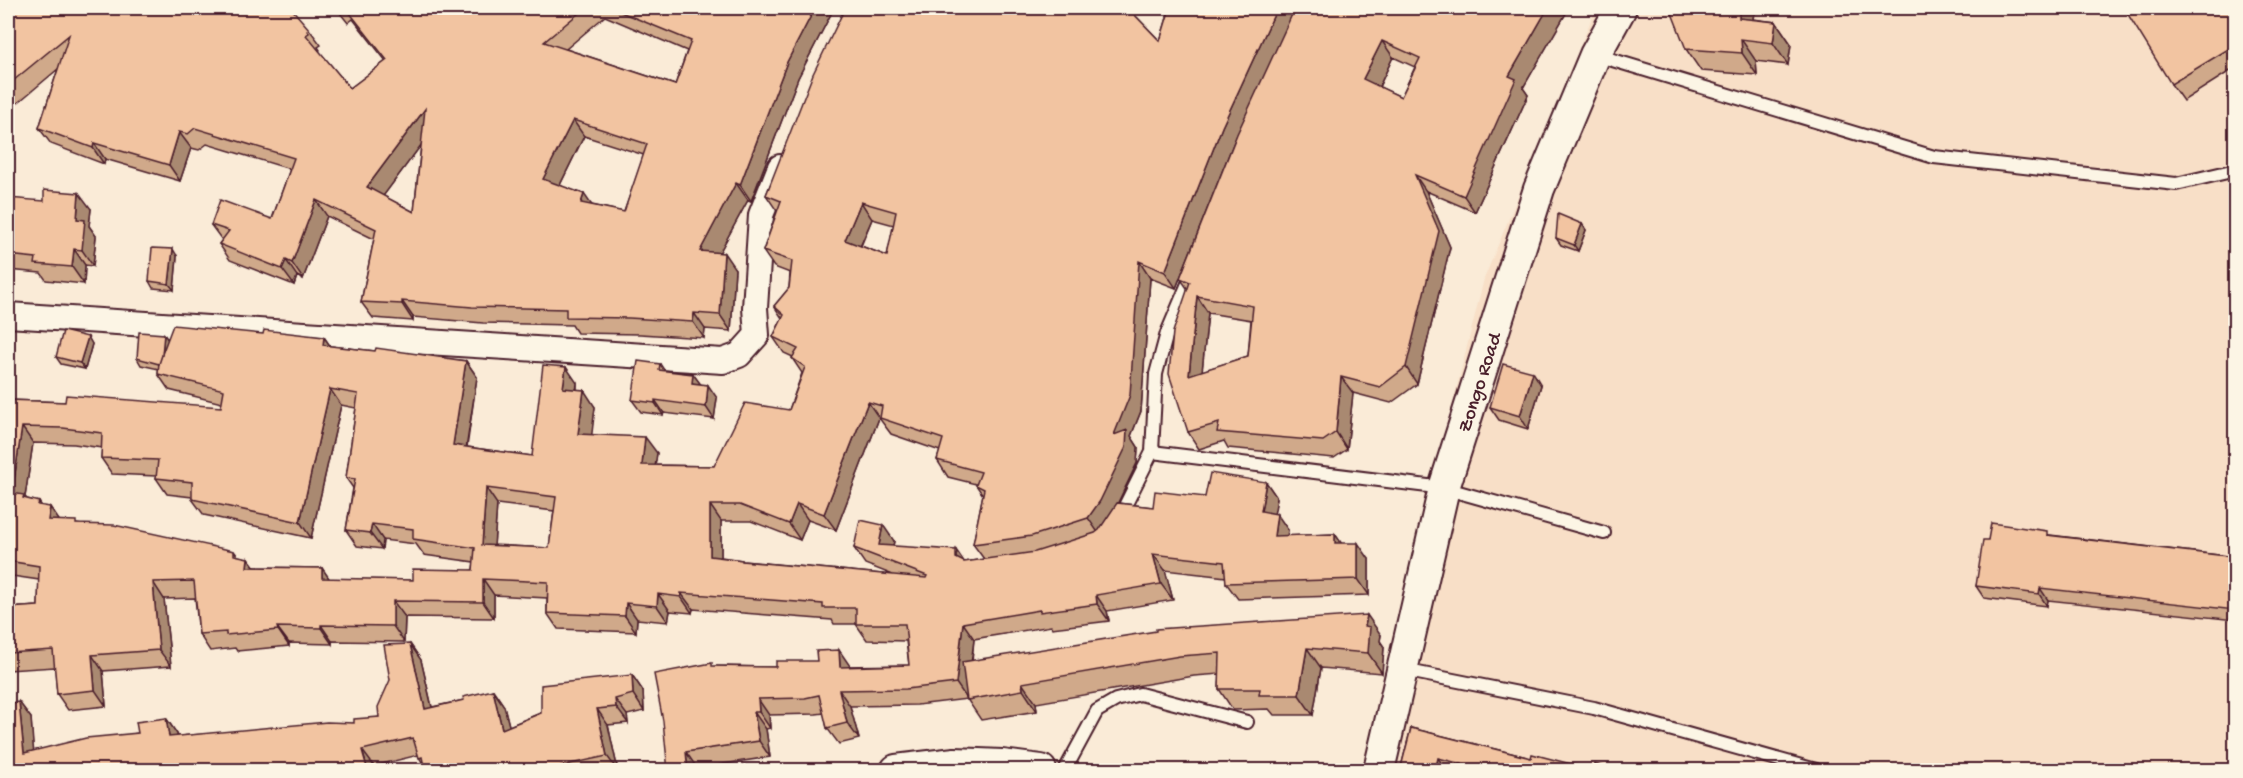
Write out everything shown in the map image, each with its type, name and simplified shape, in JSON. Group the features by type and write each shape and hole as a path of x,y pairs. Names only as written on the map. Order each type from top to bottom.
{"street":[{"name":"Zongo Road","path":"1379,771 1443,488 1539,189 1595,55 1622,8"},
{"path":"8,315 723,361 739,355 757,335 755,308 761,215 786,150"},
{"path":"896,771 955,763 1002,765 1041,771"}],"lane":[{"path":"1595,55 1934,157 2176,184 2235,170"},
{"path":"1113,527 1152,452 1156,374 1167,333 1198,258"},
{"path":"1152,452 1443,488 1604,533"},
{"path":"1401,670 1594,708 1816,771"},
{"path":"1065,771 1097,711 1124,698 1140,694 1247,722"}],"shaded area":[{"path":"1596,8 2235,8 2235,770 1361,770 1484,279"}],"building":[{"path":"8,8 291,8 309,29 306,35 350,88 387,60 346,8 585,8 544,42 675,85 691,41 611,8 815,8 787,62 740,185 736,183 700,251 724,253 720,315 694,313 693,322 566,317 566,309 472,307 402,301 402,304 361,302 376,229 316,200 292,263 286,260 282,269 219,244 229,231 211,225 220,200 272,219 294,158 195,128 188,134 179,132 169,165 94,143 93,148 39,128 69,35 8,85","holes":["425,109 414,212 367,187","573,120 647,144 624,212 581,203 584,194 543,179"]},
{"path":"845,8 1128,8 1160,41 1170,8 1277,8 1222,127 1165,272 1139,261 1130,395 1114,435 1127,430 1126,447 1100,501 1088,518 1032,536 973,544 984,489 976,485 981,472 937,460 943,439 880,418 882,406 868,402 824,514 797,504 789,524 740,505 710,505 710,556 926,578 927,576 854,548 860,520 883,525 879,545 956,550 956,558 964,562 1035,552 1095,533 1117,503 1153,507 1155,491 1205,497 1210,473 1266,482 1261,511 1277,514 1274,536 1335,534 1335,543 1358,543 1358,579 1226,583 1224,562 1153,554 1161,584 1096,595 1097,604 1040,612 1040,610 963,623 956,683 906,689 839,690 847,723 827,728 819,695 805,698 758,699 759,712 754,712 759,741 686,752 688,771 668,771 663,721 654,674 712,663 712,666 776,667 776,661 817,661 816,651 839,650 840,667 909,665 905,624 856,624 856,608 823,608 823,604 681,593 681,597 658,594 657,606 626,603 625,616 547,613 548,582 483,579 483,602 393,601 393,626 321,625 321,628 277,627 278,630 226,635 226,632 199,634 194,581 153,582 159,650 92,655 95,690 57,694 53,650 8,653 8,608 38,606 39,566 8,561 8,400 65,402 66,395 221,407 224,390 158,374 159,362 173,325 263,334 264,330 324,337 323,345 375,351 376,348 466,361 453,445 532,456 543,365 566,367 563,388 584,390 578,434 645,437 642,465 714,466 745,403 789,410 805,367 792,358 798,349 773,337 784,315 774,306 789,288 792,261 763,251 781,201 766,195 813,74","holes":["861,202 896,212 887,256 845,240","330,389 358,394 346,478 355,479 346,530 370,533 372,524 413,529 413,539 475,548 473,570 413,569 413,580 322,578 322,568 247,567 248,558 234,555 234,551 114,525 76,524 76,521 48,520 50,507 38,505 39,502 23,498 24,495 12,493 22,427 63,428 102,433 101,458 158,460 156,478 192,482 192,499 300,522","486,488 556,497 549,548 482,545"]},
{"path":"1295,8 1548,8 1509,76 1516,79 1464,196 1415,175 1439,231 1406,367 1380,387 1341,377 1336,432 1323,441 1217,432 1219,423 1188,432 1169,374 1173,332 1190,282 1180,278 1237,134","holes":["1382,41 1420,58 1401,97 1363,79","1197,296 1253,306 1248,356 1189,375"]},
{"path":"1670,8 1739,8 1739,18 1776,22 1773,43 1741,39 1742,53 1686,49"},
{"path":"2124,8 2235,8 2235,45 2171,84"},
{"path":"44,190 79,193 77,219 85,220 82,250 74,249 72,267 35,264 36,258 8,255 8,198 44,201"},
{"path":"1558,214 1582,224 1574,245 1556,238"},
{"path":"152,248 173,249 169,284 149,281"},
{"path":"63,331 88,337 80,363 56,357"},
{"path":"139,332 164,334 159,364 137,358"},
{"path":"638,361 660,364 659,370 693,374 692,383 708,385 706,407 655,400 655,403 632,400"},
{"path":"1503,364 1533,372 1520,416 1490,407"},
{"path":"1991,523 2047,531 2047,535 2235,557 2235,610 2040,588 2039,594 1976,586 1983,540 1988,540"},
{"path":"1367,615 1365,626 1370,627 1368,653 1307,648 1299,695 1259,695 1260,689 1219,689 1220,653 1180,656 1022,683 1023,690 967,700 962,662 1156,631 1156,629"},
{"path":"410,644 425,709 464,700 463,697 493,690 502,729 541,713 541,685 632,675 633,694 615,699 616,707 597,709 607,756 561,766 561,771 425,771 422,757 419,758 413,738 362,750 368,771 8,771 8,703 19,702 24,753 86,738 138,733 136,722 166,718 169,737 327,722 354,723 354,719 379,717 378,707 390,680 384,645"},
{"path":"1411,728 1531,758 1532,754 1594,770 1595,764 1616,771 1482,771 1482,769 1438,758 1435,771 1400,771"}]}
